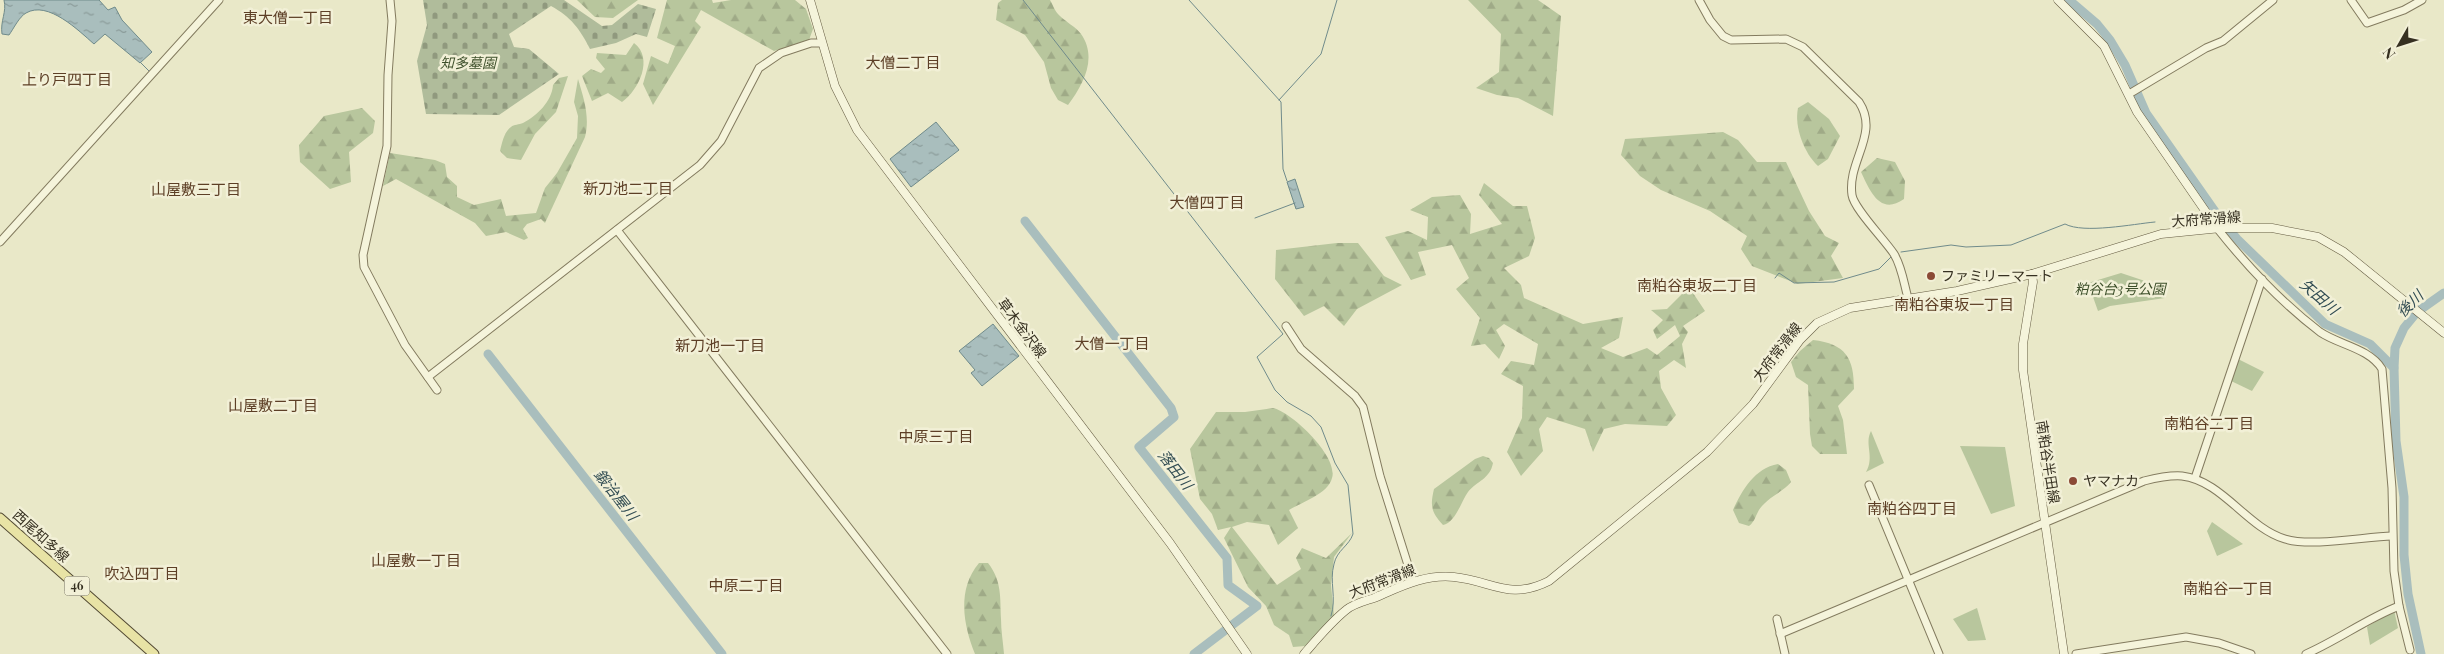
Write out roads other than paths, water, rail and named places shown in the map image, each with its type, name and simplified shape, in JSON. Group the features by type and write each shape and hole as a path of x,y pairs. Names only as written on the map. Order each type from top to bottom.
{"main road":[{"name":"草木金沢線","path":"810,0 835,86 857,130 1170,543 1247,654"},
{"path":"2058,0 2104,46 2141,118 2219,228"},
{"name":"大府常滑線","path":"1304,654 1330,624 1348,608 1413,581 1430,577 1455,577 1524,591 1549,581 1722,437 1753,404 1786,358 1817,323 1850,308 2032,274 2161,234 2219,228 2272,228 2318,238 2344,252 2444,333"},
{"name":"南粕谷半田線","path":"2032,274 2033,282 2023,344 2023,370 2064,654"},
{"name":"西尾知多線","path":"0,518 154,654"}],"street":[{"path":"0,242 219,0"},
{"path":"390,0 392,21 388,75 387,146 363,261 366,274 405,345 437,390"},
{"path":"1699,0 1704,12 1723,36 1740,42 1774,38 1794,42 1803,47 1865,110 1867,131 1853,180 1852,195 1859,208 1899,263 1908,298"},
{"path":"2130,94 2206,48 2223,41 2273,0"},
{"path":"2351,0 2367,23 2404,10 2422,0"},
{"path":"428,377 700,165 724,135 759,68 781,54 811,43 822,44"},
{"path":"2219,228 2262,279 2321,332 2365,354 2379,364 2382,369 2392,488 2392,536 2399,606 2410,650"},
{"path":"617,230 947,654"},
{"path":"2194,478 2262,279"},
{"path":"1286,326 1301,349 1355,396 1363,407 1380,476 1413,581"},
{"path":"1780,634 2144,481 2165,476 2194,478 2232,503 2257,525 2286,540 2307,542 2392,536"},
{"path":"1869,485 1910,579 1939,654"},
{"path":"2306,654 2324,646 2371,618 2399,606"},
{"path":"1777,619 1785,654"},
{"path":"2076,654 2186,637 2219,643 2251,654"}],"water":[{"path":"4,0 99,0 108,10 115,7 122,20 152,52 140,63 105,34 94,44 63,19 44,11 35,10 26,13 9,35 2,34 5,9"},
{"path":"936,122 959,150 911,187 890,159"},
{"path":"1295,179 1304,207 1296,209 1287,182"},
{"path":"993,324 1019,356 982,386 971,373 975,370 959,351"}],"waterway":[{"path":"1023,0 1283,334 1257,357 1275,390 1287,402 1311,416 1321,427 1335,463 1348,485 1353,534 1334,564 1332,577 1333,609 1331,616"},
{"path":"1189,0 1281,102 1283,169 1287,181"},
{"path":"1279,100 1321,54 1337,0"},
{"name":"矢田川","path":"2069,0 2097,24 2110,40 2125,65 2146,113 2221,220 2237,239 2325,324 2370,344 2394,368"},
{"path":"141,63 149,71"},
{"path":"1255,218 1295,203"},
{"name":"落田川","path":"1025,221 1171,408 1174,417 1139,447 1227,558 1228,585 1257,606 1194,654"},
{"path":"1901,252 1951,245 1966,247 2011,245 2065,224 2073,227 2096,228 2155,222"},
{"path":"1775,278 1779,273 1794,283 1834,282 1879,269 1891,257"},
{"name":"矢田川","path":"2421,654 2408,594 2404,555 2404,497 2396,441 2395,348 2404,328 2417,312 2444,293"},
{"name":"鍛治屋川","path":"488,354 722,654"}],"place":[{"name":"ファミリーマート","path":"1931,276"},
{"name":"ヤマナカ","path":"2073,481"}],"district":[{"name":"東大僧一丁目","path":"288,18"},
{"name":"大僧二丁目","path":"903,63"},
{"name":"上り戸四丁目","path":"67,80"},
{"name":"新刀池二丁目","path":"628,189"},
{"name":"山屋敷三丁目","path":"196,190"},
{"name":"大僧四丁目","path":"1207,203"},
{"name":"南粕谷東坂二丁目","path":"1697,286"},
{"name":"南粕谷東坂一丁目","path":"1954,305"},
{"name":"大僧一丁目","path":"1112,344"},
{"name":"新刀池一丁目","path":"720,346"},
{"name":"山屋敷二丁目","path":"273,406"},
{"name":"南粕谷二丁目","path":"2209,424"},
{"name":"中原三丁目","path":"936,437"},
{"name":"南粕谷四丁目","path":"1912,509"},
{"name":"山屋敷一丁目","path":"416,561"},
{"name":"吹込四丁目","path":"142,574"},
{"name":"中原二丁目","path":"746,586"},
{"name":"南粕谷一丁目","path":"2228,589"}],"park label":[{"name":"知多墓園","path":"468,63"},
{"name":"粕谷台3号公園","path":"2120,289"}],"water label":[{"name":"後川","path":"2410,304"}]}
